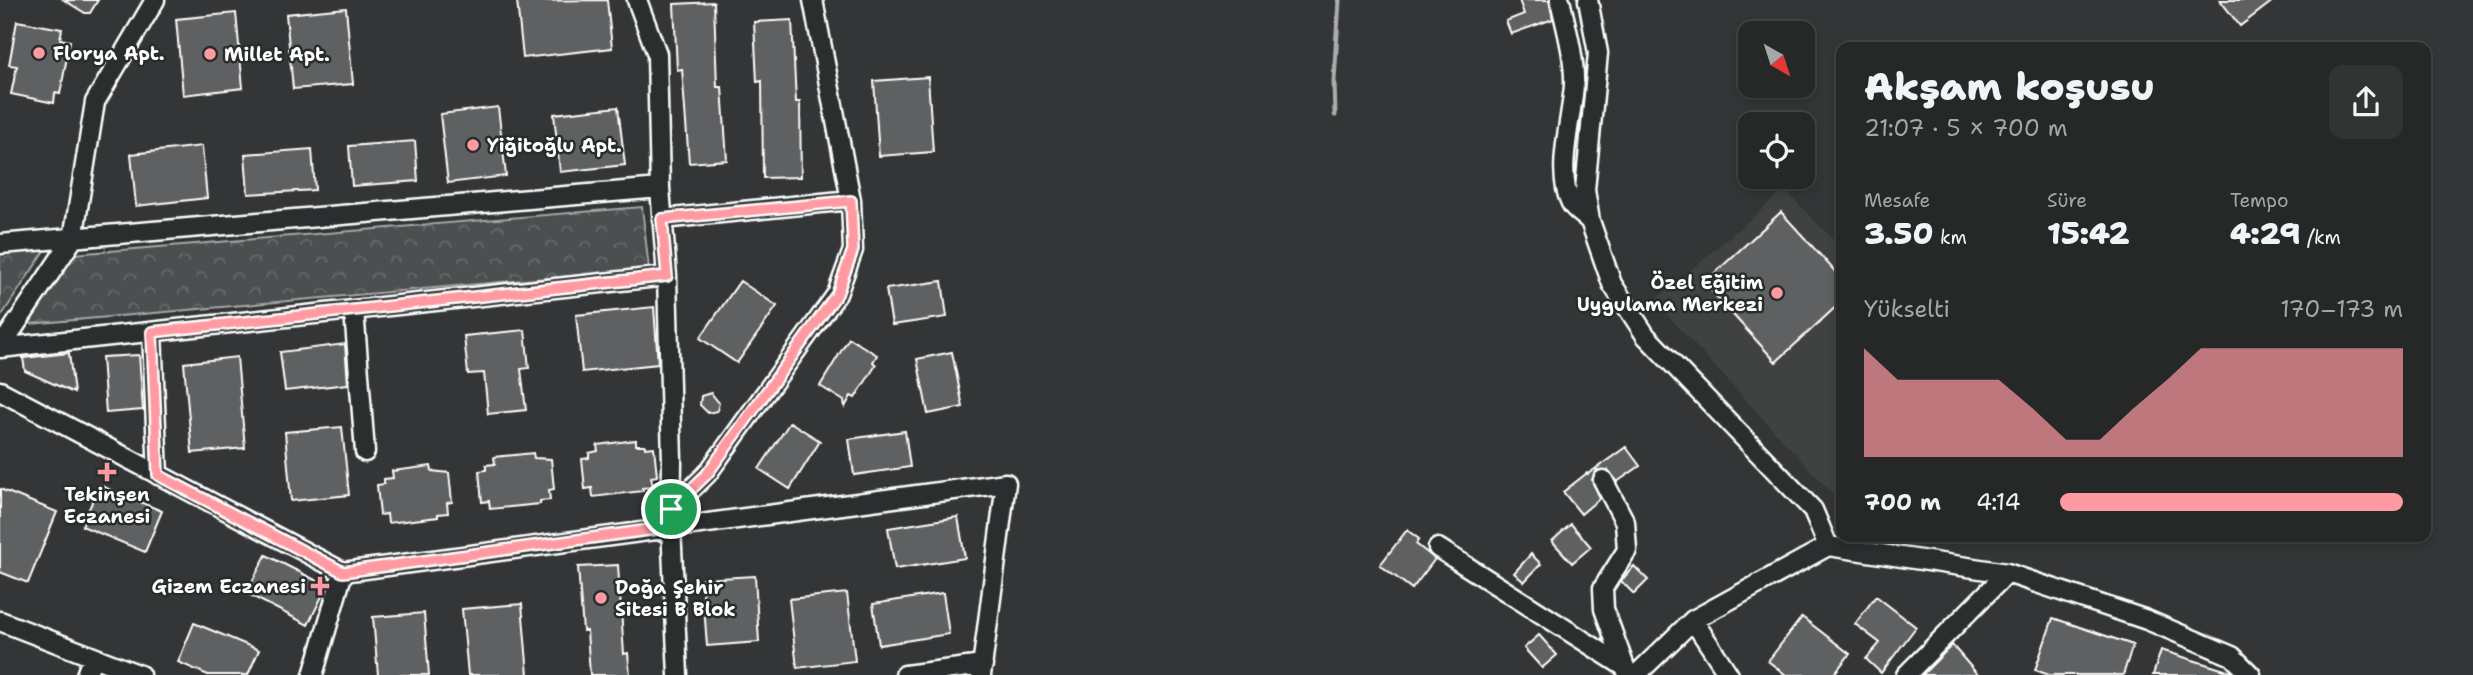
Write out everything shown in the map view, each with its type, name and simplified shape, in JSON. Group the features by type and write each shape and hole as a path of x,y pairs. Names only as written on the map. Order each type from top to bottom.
{"street":[{"path":"0,348 73,239 95,102 155,0"},
{"path":"637,0 657,54 660,188 667,276 671,527 678,675"},
{"path":"671,509 707,474 837,294 853,250 851,201 813,0"},
{"path":"1560,0 1574,84 1567,137 1567,193 1572,205 1590,221"},
{"path":"1588,0 1598,53 1585,190 1590,221 1612,284 1646,336 1813,510 1828,546"},
{"path":"0,244 660,188"},
{"path":"662,219 851,201"},
{"path":"0,348 667,276"},
{"path":"354,310 365,452"},
{"path":"152,332 158,475"},
{"path":"0,391 343,572 1006,483 982,670 905,675"},
{"path":"1603,480 1625,522 1628,550 1603,588 1604,609 1629,672"},
{"path":"1629,672 1693,620 1828,546 2007,573 2070,592 2147,620 2232,656 2251,675"},
{"path":"1438,548 1629,672"},
{"path":"313,675 343,572"},
{"path":"1906,675 2007,573"},
{"path":"1693,620 1730,675"},
{"path":"0,621 139,675"},
{"path":"86,675 93,657"}],"shaded area":[{"path":"1785,190 1836,243 1836,498 1654,301"}],"green space":[{"path":"642,207 649,269 29,324 74,254"},
{"path":"46,249 0,318 0,252"}],"building":[{"path":"64,0 98,0 90,13 85,13"},
{"path":"607,0 612,48 523,58 517,1"},
{"path":"1519,0 1549,0 1553,19 1511,34 1506,21 1524,14"},
{"path":"2220,0 2274,0 2240,26"},
{"path":"714,2 717,87 722,87 727,160 689,163 682,69 677,70 674,4"},
{"path":"346,8 353,84 293,89 286,14"},
{"name":"Millet Apt.","path":"236,13 243,88 183,95 176,19"},
{"path":"792,20 796,102 800,102 801,177 763,178 762,81 757,82 754,22"},
{"name":"Florya Apt.","path":"17,21 62,29 60,39 70,41 60,94 55,93 54,103 11,94 17,66 9,65"},
{"path":"928,77 933,152 879,156 874,81"},
{"name":"Yiğitoğlu Apt.","path":"498,107 506,176 448,183 440,114"},
{"path":"618,107 625,165 560,172 554,114"},
{"path":"415,141 418,181 352,186 349,146"},
{"path":"202,146 207,198 136,206 131,154"},
{"path":"312,149 315,190 248,194 245,154"},
{"name":"Özel Eğitim Uygulama Merkezi","path":"1781,212 1836,272 1836,307 1776,362 1704,283"},
{"path":"740,281 777,306 737,363 700,338"},
{"path":"942,281 947,317 892,325 886,289"},
{"path":"654,307 658,364 582,372 576,315"},
{"path":"525,330 529,368 521,369 526,410 488,414 484,373 468,374 464,336"},
{"path":"849,338 877,355 873,362 876,365 855,398 851,396 845,407 844,401 820,386"},
{"path":"345,344 348,384 285,391 280,352"},
{"path":"952,352 963,407 928,414 917,359"},
{"path":"69,353 74,393 25,371 23,358"},
{"path":"139,355 143,410 106,413 102,357"},
{"path":"237,357 245,448 192,453 184,363"},
{"path":"711,393 719,403 717,411 708,413 700,405 701,396"},
{"path":"790,422 820,441 790,489 759,469"},
{"path":"342,427 349,495 291,501 285,432"},
{"path":"905,431 910,467 854,475 849,439"},
{"path":"636,440 636,445 654,447 657,476 651,477 653,487 642,488 643,491 593,497 592,488 585,489 582,459 589,458 589,453 598,451 597,445"},
{"path":"1626,447 1640,466 1617,482 1608,470 1597,470 1592,480 1600,498 1581,514 1563,492"},
{"path":"533,453 534,458 551,459 554,489 549,490 550,500 540,501 540,504 490,509 489,501 482,502 479,471 486,470 486,465 495,464 494,457"},
{"path":"431,466 432,471 449,473 452,502 447,503 448,513 438,514 438,517 388,523 387,514 380,515 377,485 384,484 384,479 393,478 392,471"},
{"path":"99,485 162,511 145,552 82,526"},
{"path":"0,489 57,512 28,583 0,572"},
{"path":"958,517 965,558 895,569 888,528"},
{"path":"1571,524 1591,547 1572,563 1552,541"},
{"path":"1407,530 1419,539 1416,544 1435,559 1412,589 1380,565"},
{"path":"1531,554 1541,564 1524,582 1514,573"},
{"path":"266,555 327,586 308,625 246,593"},
{"path":"618,565 624,654 628,653 630,675 590,675 578,567"},
{"path":"1634,566 1648,580 1634,594 1621,581"},
{"path":"755,576 759,642 707,646 702,579"},
{"path":"847,593 855,661 797,668 789,599"},
{"path":"943,593 949,634 879,645 873,604"},
{"path":"1876,596 1916,627 1881,673 1866,659 1880,643 1855,624"},
{"path":"522,604 528,675 468,675 462,609"},
{"path":"424,613 429,675 378,675 373,617"},
{"path":"1802,617 1850,654 1833,675 1786,675 1768,661"},
{"path":"2053,618 2133,645 2123,675 2049,675 2035,670"},
{"path":"194,623 259,650 248,675 208,675 178,662"},
{"path":"1539,635 1557,655 1542,668 1524,648"},
{"path":"1952,645 1978,675 1922,675"},
{"path":"2161,650 2231,672 2231,675 2153,675"}],"waterway":[{"path":"1335,115 1334,81 1339,0"}],"place":[{"name":"Florya Apt.","path":"39,53"},
{"name":"Millet Apt.","path":"210,54"},
{"name":"Yiğitoğlu Apt.","path":"473,145"},
{"name":"Özel Eğitim Uygulama Merkezi","path":"1777,293"},
{"name":"Tekinşen Eczanesi","path":"107,472"},
{"name":"Gizem Eczanesi","path":"320,586"},
{"name":"Doğa Şehir Sitesi B Blok","path":"601,598"}],"route":[{"path":"851,201 853,250 837,294 707,474 671,509 671,527 343,572 158,475 152,332 667,276 662,219 851,201"}]}
